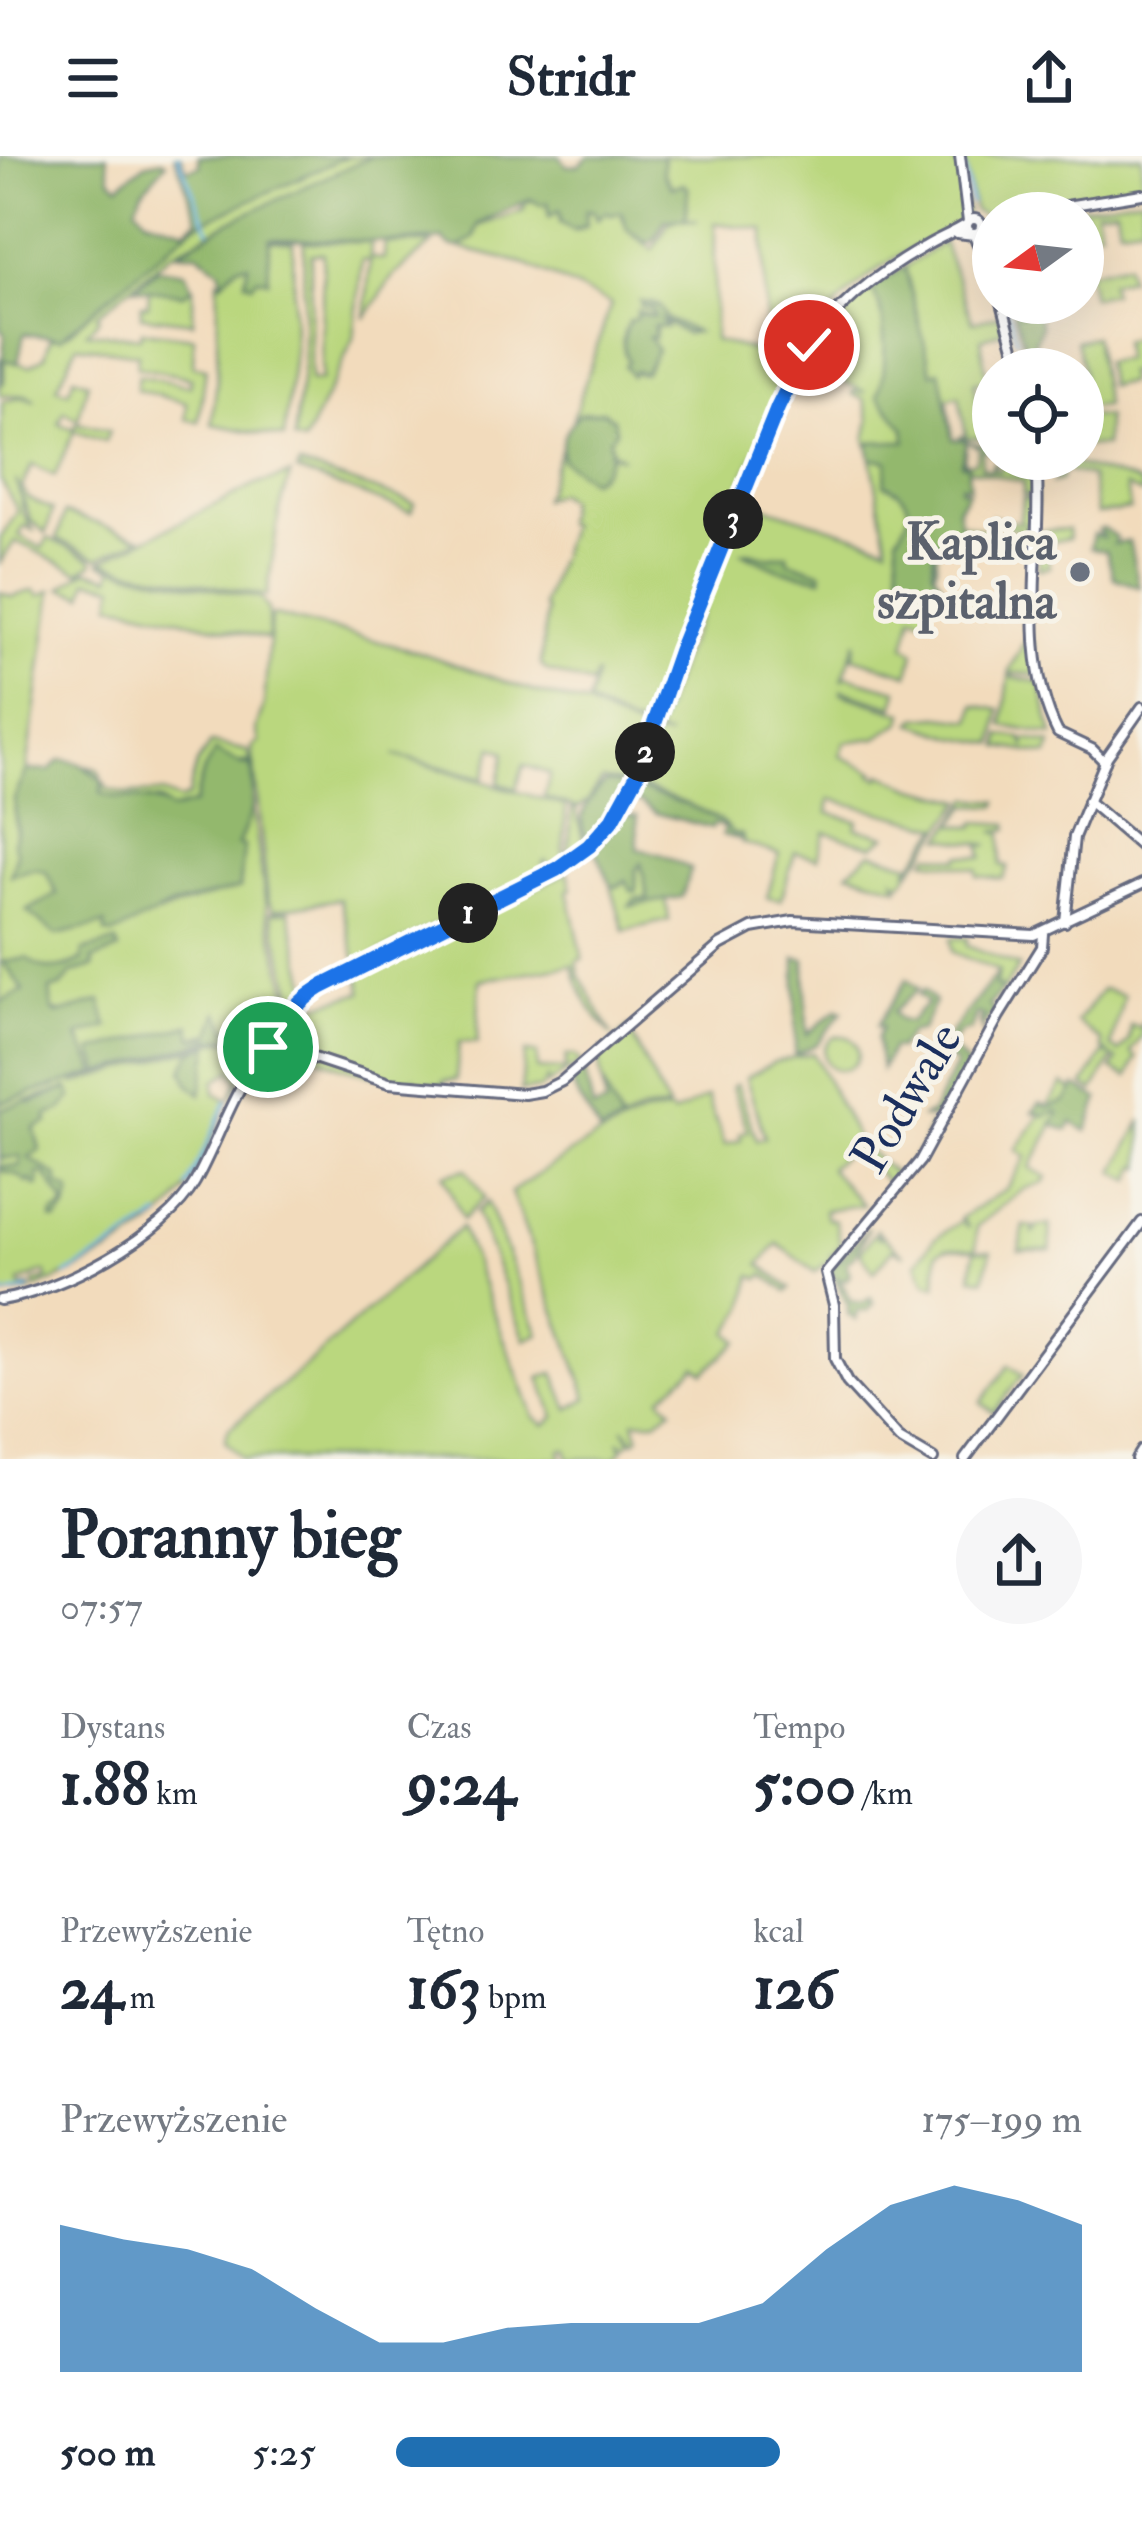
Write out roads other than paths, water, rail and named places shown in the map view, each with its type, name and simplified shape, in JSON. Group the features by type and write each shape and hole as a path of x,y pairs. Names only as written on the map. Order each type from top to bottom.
{"main road":[{"path":"1137,1459 1142,1451"}],"street":[{"path":"960,156 972,217"},
{"path":"1104,200 1142,194"},
{"path":"0,1300 67,1280 164,1220 193,1186 261,1055 289,1016 330,982 546,875 602,834 636,777 680,650 801,357 824,324 854,294 915,252 972,227"},
{"path":"1036,480 1033,633 1057,731 1092,748 1105,762"},
{"path":"1065,923 1072,845 1105,762 1142,707"},
{"path":"1088,801 1142,847"},
{"path":"276,1037 327,1064 383,1082 529,1094 562,1082 720,945 752,928 793,921 1042,934 1142,884"},
{"name":"Podwale","path":"933,1459 898,1439 848,1382 834,1354 834,1305 826,1273 920,1161 1039,949 1042,934"},
{"path":"1029,935 1039,949"},
{"path":"239,1090 256,1072 279,1061 327,1064"},
{"path":"967,1458 1142,1222"}],"waterway":[{"path":"178,156 209,230"},
{"path":"965,169 971,203"},
{"path":"1012,324 1017,340"},
{"path":"655,731 663,708"},
{"path":"636,785 653,737"},
{"path":"593,847 622,813"},
{"path":"552,876 589,851"},
{"path":"241,1039 262,1042"},
{"path":"187,1187 227,1101"},
{"path":"127,1238 161,1216"},
{"path":"66,1275 125,1240"},
{"path":"9,1294 29,1289"},
{"path":"0,1295 6,1294"}],"place":[{"name":"Kaplica szpitalna","path":"1080,572"}]}
